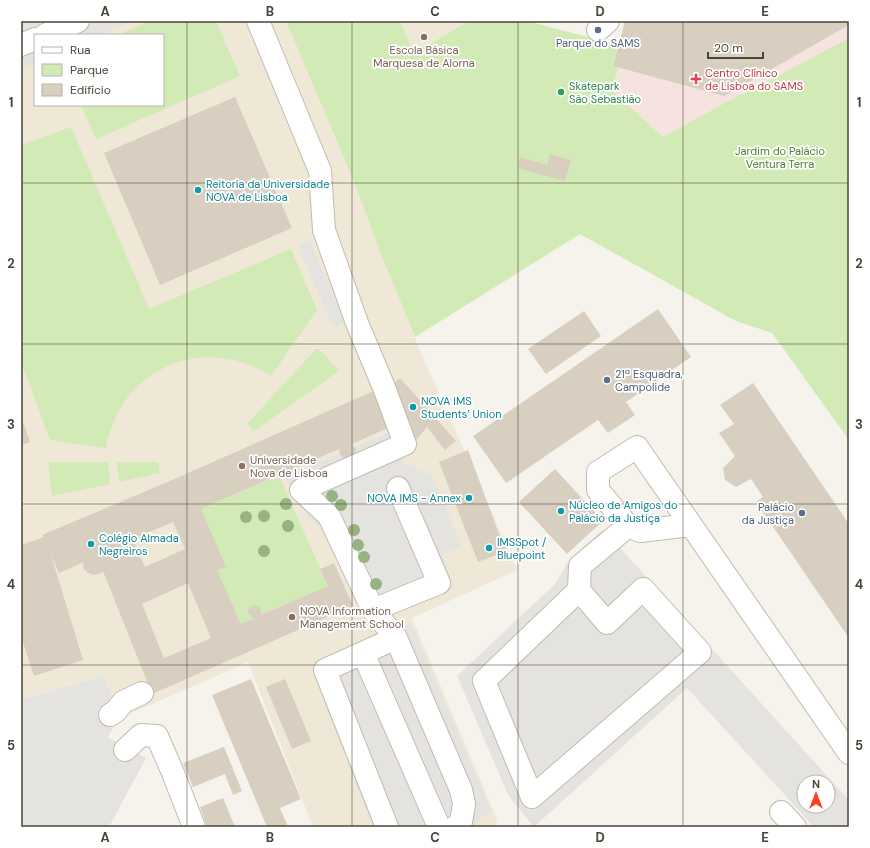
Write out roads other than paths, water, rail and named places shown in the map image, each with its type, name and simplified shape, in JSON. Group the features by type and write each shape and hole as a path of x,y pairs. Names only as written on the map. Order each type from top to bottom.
{"lane":[{"path":"47,34 78,21"},
{"path":"258,21 320,171 324,230 357,323 385,390 405,444 301,490 329,516 373,610 396,638 461,790 464,804 461,822 455,827"},
{"path":"21,45 34,39"},
{"path":"691,525 640,531 628,526 598,490 598,472 637,447 849,753"},
{"path":"373,610 439,584 398,488"},
{"path":"579,590 484,681 532,797 700,652 643,589 607,623 579,590 580,566 628,526"},
{"path":"386,827 325,670 396,638"},
{"path":"363,653 439,827"},
{"path":"110,715 116,711 123,702 142,694"},
{"path":"125,750 141,735 157,736 194,827"}],"place":[{"name":"Parque do SAMS","path":"598,30"},
{"name":"Escola Básica Marquesa de Alorna","path":"424,37"},
{"name":"Centro Clínico de Lisboa do SAMS","path":"696,79"},
{"name":"Skatepark São Sebastião","path":"561,92"},
{"name":"Reitoria da Universidade NOVA de Lisboa","path":"198,190"},
{"name":"21ª Esquadra, Campolide","path":"607,380"},
{"name":"NOVA IMS Students’ Union","path":"413,407"},
{"name":"Universidade Nova de Lisboa","path":"242,466"},
{"name":"NOVA IMS - Annex","path":"469,498"},
{"name":"Núcleo de Amigos do Palácio da Justiça","path":"561,511"},
{"name":"Palácio da Justiça","path":"802,513"},
{"name":"Colégio Almada Negreiros","path":"91,544"},
{"name":"IMSSpot / Bluepoint","path":"489,548"},
{"name":"NOVA Information Management School","path":"292,617"}],"park label":[{"name":"Jardim do Palácio Ventura Terra","path":"780,157"}]}
